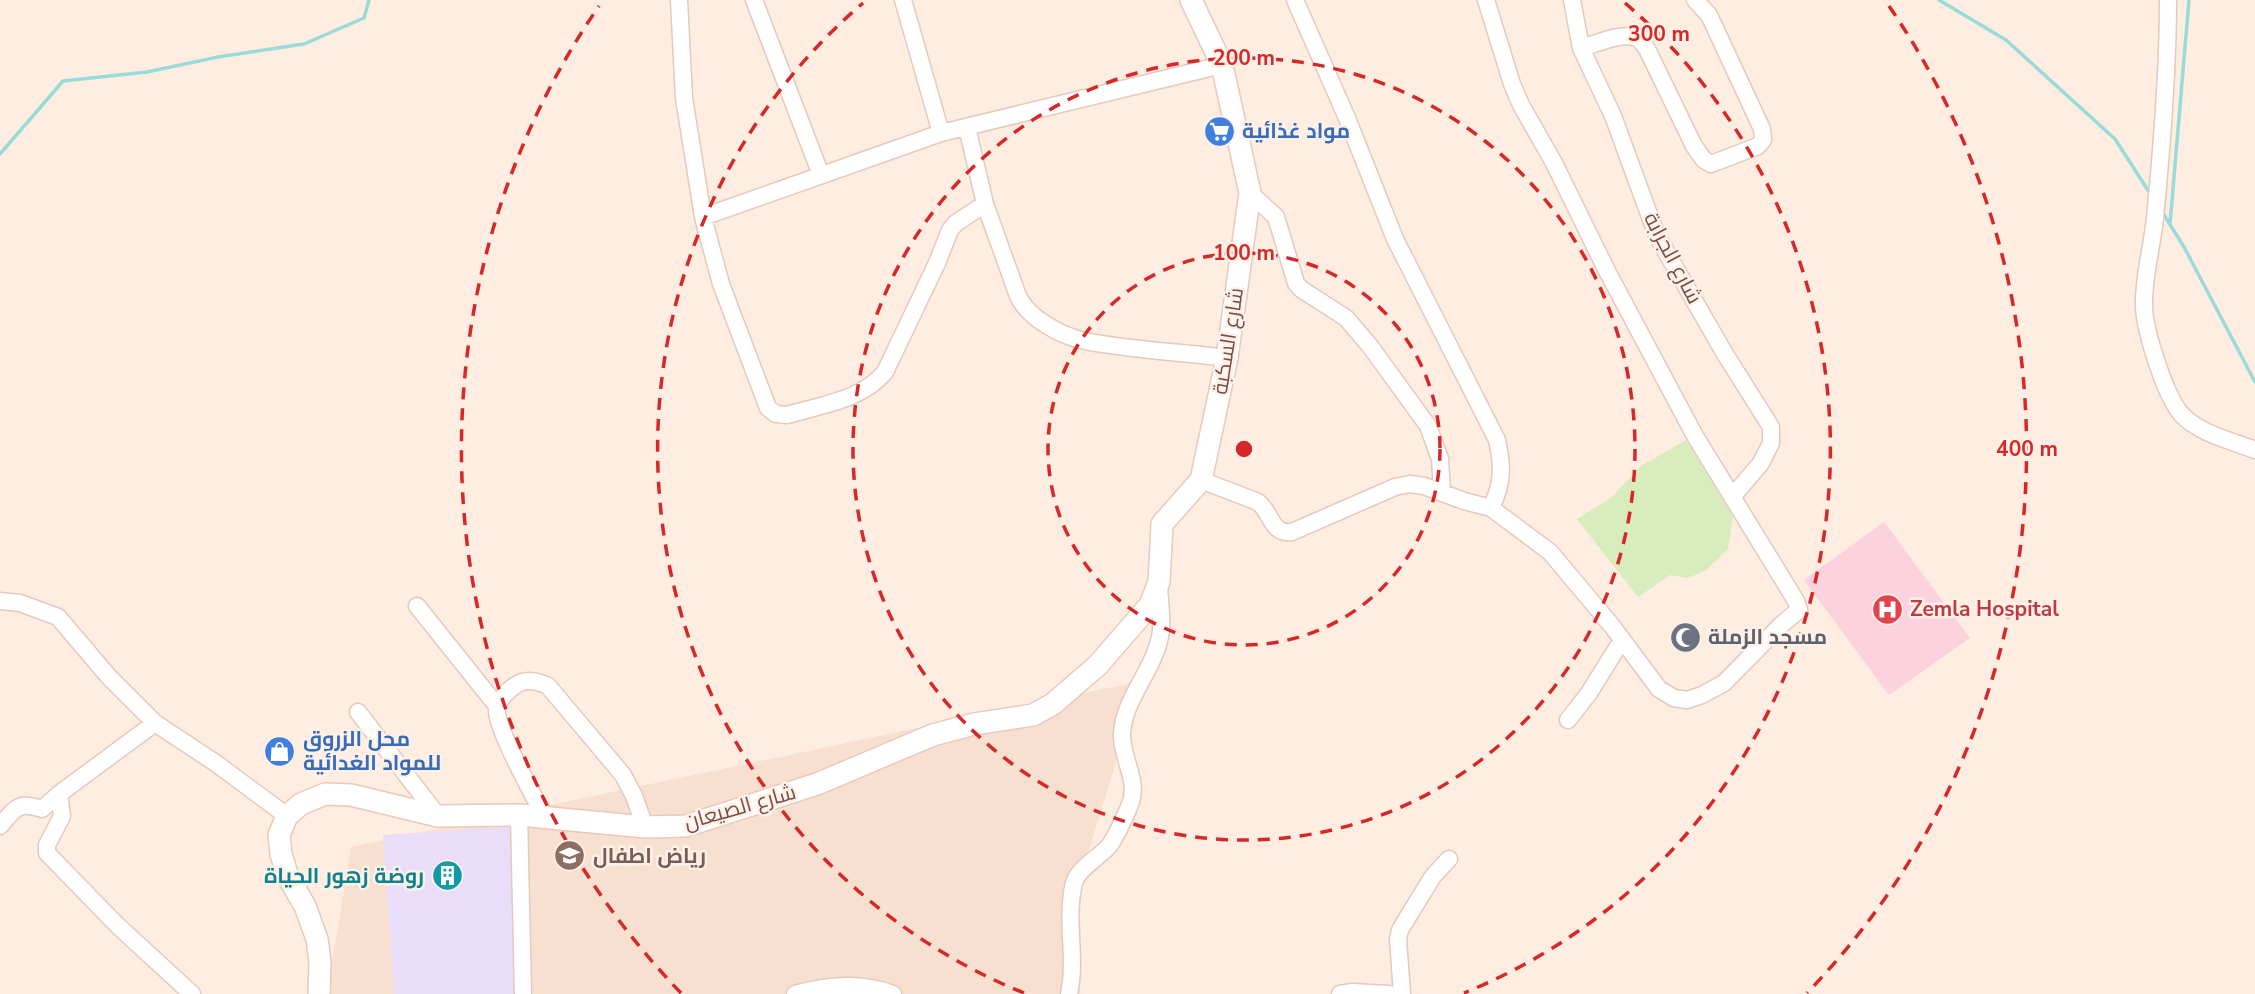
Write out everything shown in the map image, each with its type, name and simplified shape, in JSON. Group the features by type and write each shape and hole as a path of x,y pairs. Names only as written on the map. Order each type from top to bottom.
{"main road":[{"name":"شارع السكبة","path":"1192,0 1222,65 1250,193 1227,358 1201,480"},
{"name":"شارع الصيعان","path":"287,816 302,804 325,794 351,795 438,816 544,816 645,827 687,826 817,784 933,735 974,724 1033,715 1054,704 1098,665 1150,605 1159,582 1162,524 1201,480"},
{"path":"287,816 279,835 281,854 288,877 304,906 317,939 320,962 319,994"}],"street":[{"path":"679,0 684,98 703,217 721,284 768,408 776,414 787,415 855,394 875,384 885,372 950,230 985,204"},
{"path":"754,0 821,175"},
{"path":"903,0 941,133"},
{"path":"1295,0 1347,118 1395,239 1497,440 1500,488 1492,508"},
{"path":"1201,480 1258,502 1265,508 1277,531 1283,533 1292,532 1395,487 1410,484 1492,508 1550,552 1659,689 1674,698 1688,700 1724,683 1781,625 1800,610 1689,424 1606,271 1554,163 1521,105 1486,0"},
{"name":"شارع الجرابة","path":"1572,0 1581,48 1613,116 1657,236 1772,427 1771,443 1761,463 1732,497"},
{"path":"1581,48 1623,37 1632,36 1639,39 1647,49 1694,146 1704,160 1711,164 1758,146 1763,140 1762,129 1709,15 1695,0"},
{"path":"2168,0 2163,128 2155,223 2145,275 2144,309 2147,331 2169,395 2181,414 2192,425 2255,450"},
{"path":"703,217 941,133 1222,65"},
{"path":"967,127 985,204 1021,304 1026,310 1051,326 1082,340 1227,358"},
{"path":"1250,193 1276,216 1296,283 1346,318 1370,346 1428,426 1440,459 1442,492"},
{"path":"1069,994 1073,978 1074,879 1109,845 1131,804 1133,783 1122,734 1130,701 1161,632 1159,582"},
{"path":"0,601 20,603 58,617 109,677 155,723 217,764 287,816"},
{"path":"417,606 498,706"},
{"path":"1568,720 1589,693 1622,640"},
{"path":"544,816 501,727 497,712 510,689 518,683 538,681 548,686 623,775 645,827"},
{"path":"358,712 438,816"},
{"path":"0,826 17,807 25,804 42,809 155,723"},
{"path":"59,794 62,816 47,845 47,853 117,925 192,994"},
{"path":"519,815 523,994"},
{"path":"1402,994 1398,939 1400,930 1433,876 1449,859"},
{"path":"795,994 850,985 876,987 892,994"},
{"path":"1340,994 1389,994"}],"shaded area":[{"name":"Zemla Hospital","path":"1884,522 1970,638 1889,695 1804,580"},
{"path":"1141,681 1071,908 1080,994 327,994 351,847"},
{"path":"516,826 518,994 394,994 383,835"}],"green space":[{"path":"1686,440 1733,516 1728,549 1706,570 1688,578 1670,575 1638,597 1577,519 1611,498 1641,466"}],"waterway":[{"path":"0,154 63,81 147,72 218,57 304,44 364,18 369,0"},
{"path":"1939,0 2006,40 2115,139 2151,195"},
{"path":"2170,224 2189,0"},
{"path":"2161,210 2184,247 2255,382"}],"place":[{"name":"مواد غذائية","path":"1219,131"},
{"name":"Zemla Hospital","path":"1887,609"},
{"name":"مسجد الزملة","path":"1685,637"},
{"name":"محل الزروق للمواد الغدائية","path":"280,751"},
{"name":"رياض اطفال","path":"570,856"},
{"name":"روضة زهور الحياة","path":"447,876"}]}
